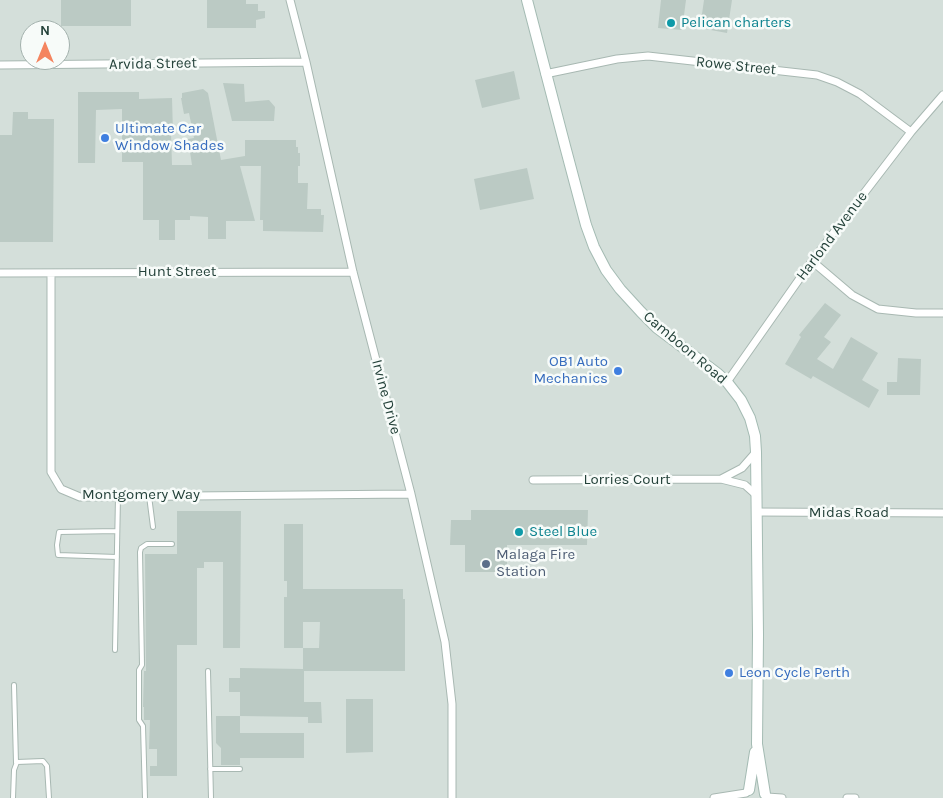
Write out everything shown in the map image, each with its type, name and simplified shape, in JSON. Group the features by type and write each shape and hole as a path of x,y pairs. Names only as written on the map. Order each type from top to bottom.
{"street":[{"name":"Irvine Drive","path":"290,0 306,62 353,272 411,494 446,642 452,704 452,798"},
{"name":"Camboon Road","path":"527,0 586,225 594,247 606,270 657,328 727,382 741,400 750,418 755,436 756,452 757,744 767,796"},
{"name":"Rowe Street","path":"545,74 617,59 648,56 817,75 837,82 860,94 911,132"},
{"name":"Arvida Street","path":"0,66 306,62"},
{"name":"Harlond Avenue","path":"727,382 812,261 911,132 943,95"},
{"path":"812,261 852,295 878,309 916,313 943,313"},
{"name":"Hunt Street","path":"0,273 353,272"},
{"name":"Montgomery Way","path":"51,273 51,472 61,489 80,497 411,494"},
{"name":"Lorries Court","path":"720,479 742,468 756,452"},
{"name":"Lorries Court","path":"533,480 720,479 745,485 755,494"},
{"name":"Midas Road","path":"756,512 943,513"},
{"name":"Camboon Road","path":"746,794 757,744"},
{"path":"714,798 746,794 758,789 767,796 782,798"},
{"path":"847,798 855,798"}],"lane":[{"path":"149,496 153,527"},
{"path":"115,650 118,497"},
{"path":"117,531 58,532 57,545 58,555 117,557"},
{"path":"145,798 143,726 139,720 139,670 142,665 140,552 141,548 147,544 172,544"},
{"path":"208,671 211,798"},
{"path":"13,798 14,770 16,765 14,685"},
{"path":"16,765 17,762 43,761 47,766 49,798"},
{"path":"210,769 240,769"}],"shaded area":[{"path":"0,0 943,0 943,798 0,798"}],"building":[{"path":"61,0 131,0 131,26 70,26 70,20 61,20"},
{"path":"207,0 246,0 246,4 258,4 258,11 265,11 265,18 256,20 256,28 207,28"},
{"path":"661,0 686,0 682,30 658,28"},
{"path":"704,0 732,0 727,33 700,28"},
{"path":"514,71 520,99 482,108 475,80"},
{"path":"223,83 244,84 245,102 269,100 275,107 274,121 232,121"},
{"path":"203,89 208,93 221,160 245,156 245,140 296,140 296,147 298,147 298,153 300,153 298,183 308,183 307,209 321,209 321,215 324,215 323,232 263,231 263,220 260,220 261,166 240,166 255,221 226,221 226,239 208,239 208,217 190,216 190,220 175,220 175,240 159,240 159,220 143,220 143,162 122,162 122,109 96,110 95,163 78,163 78,92 139,92 139,99 172,98 172,165 192,165 188,139 194,138 189,113 184,114 181,98 182,93"},
{"path":"13,112 28,112 28,119 54,119 53,242 0,242 0,135 12,135"},
{"path":"527,168 534,199 480,210 474,179"},
{"path":"825,303 841,315 824,337 831,342 817,359 833,369 851,337 878,353 862,380 879,390 869,408 813,376 811,379 785,364 801,337 799,335"},
{"path":"898,358 921,359 920,395 887,395 887,382 897,382"},
{"name":"Steel Blue","path":"471,510 588,510 587,545 507,545 507,572 465,572 465,545 450,545 451,520 471,520"},
{"path":"177,511 241,511 240,648 223,648 223,562 204,562 204,568 197,568 197,645 177,645 177,776 150,776 150,766 157,766 157,749 149,749 150,720 144,720 143,707 144,671 146,671 145,554 177,554"},
{"path":"284,524 303,524 303,589 403,589 403,599 405,599 405,671 304,671 304,702 321,702 322,723 308,723 308,717 240,716 240,692 229,692 229,678 240,678 240,668 303,669 303,648 284,648 284,597 287,597 287,581 284,581","holes":["303,622 320,622 319,648 303,648"]},
{"path":"346,699 373,699 373,752 346,753"},
{"path":"216,716 240,716 240,733 304,733 304,758 240,758 240,765 221,765 221,748 216,743"}],"place":[{"name":"Pelican charters","path":"671,23"},
{"name":"Ultimate Car Window Shades","path":"105,138"},
{"name":"OB1 Auto Mechanics","path":"618,371"},
{"name":"Steel Blue","path":"519,532"},
{"name":"Malaga Fire Station","path":"486,564"},
{"name":"Leon Cycle Perth","path":"729,673"}]}
